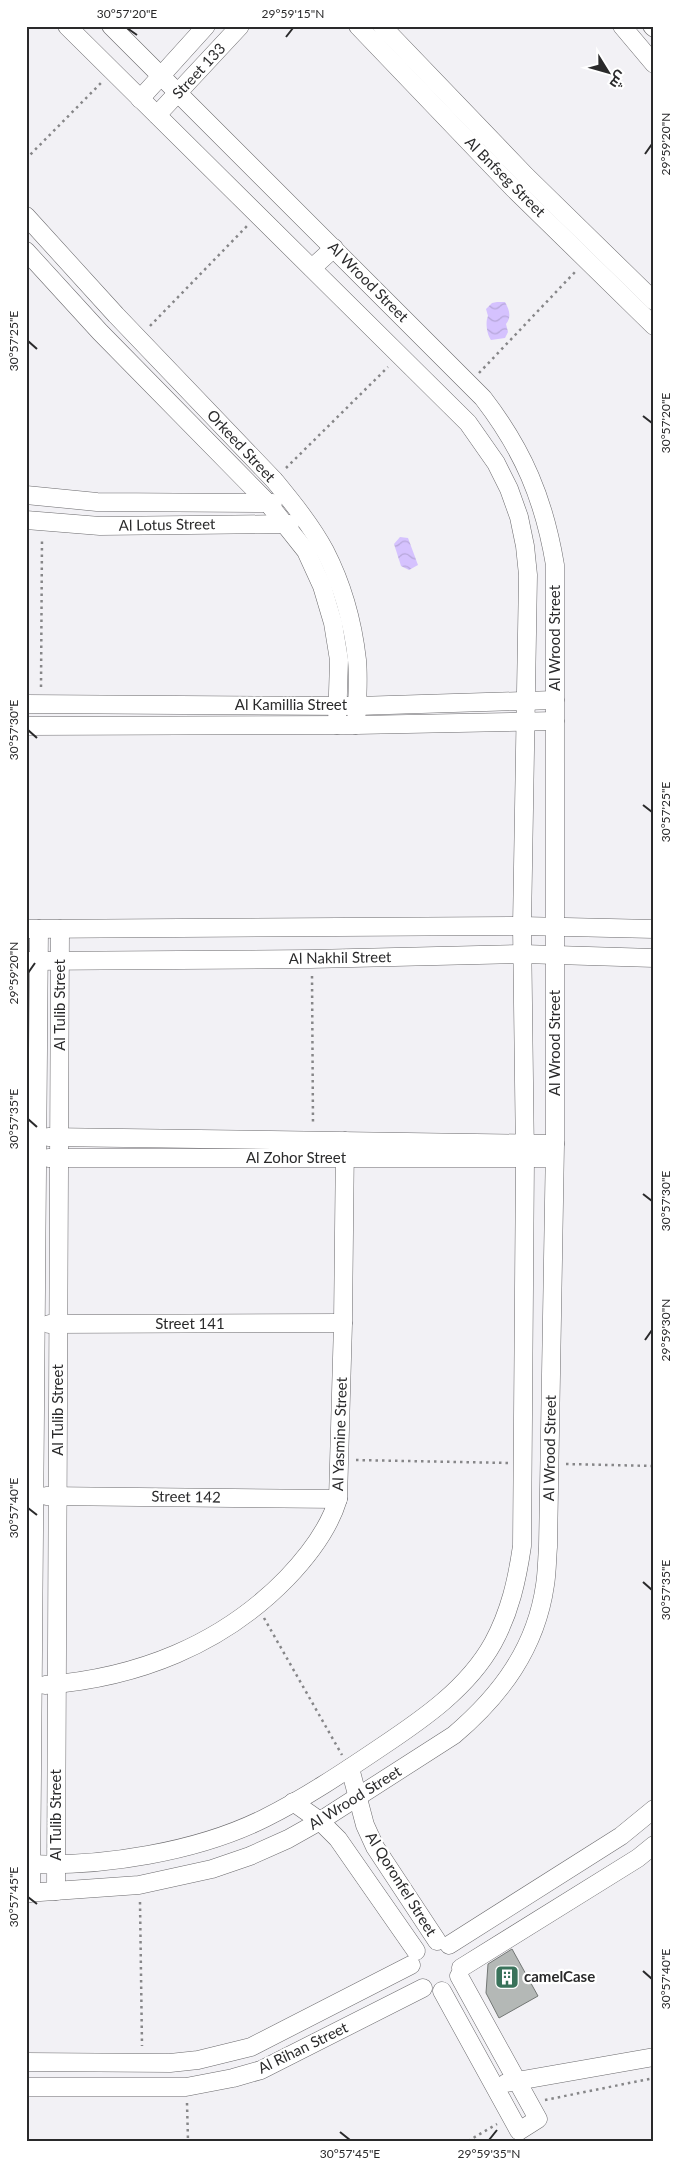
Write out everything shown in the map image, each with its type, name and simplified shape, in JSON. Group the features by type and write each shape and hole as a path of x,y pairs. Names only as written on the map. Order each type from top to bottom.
{"street":[{"name":"Al Wrood Street","path":"29,1864 56,1864 132,1857 196,1844 264,1818 350,1768 431,1713 473,1672 492,1644 507,1613 517,1580 522,1546 525,1151 522,926 529,617 528,575 519,517 509,489 496,462 474,430 67,26"},
{"name":"Al Wrood Street","path":"29,1893 140,1885 181,1877 243,1858 288,1839 320,1822 454,1735 474,1718 500,1690 521,1658 536,1623 545,1585 548,1523 554,1151 555,565 550,534 542,505 518,448 502,422 470,383 111,26"},
{"name":"Street 133","path":"140,99 206,26"},
{"name":"Street 133","path":"157,116 240,26"},
{"name":"Al Bnfseg Street","path":"358,26 385,38 452,112 520,182 587,259 654,326"},
{"path":"622,26 654,64"},
{"name":"Al Bnfseg Street","path":"520,182 654,300"},
{"name":"Orkeed Street","path":"28,222 274,480 294,504 324,551 339,586 350,623 357,661 356,725"},
{"path":"312,268 334,248"},
{"name":"Orkeed Street","path":"26,251 100,332 267,502 306,551 322,586 333,623 339,660 337,725"},
{"name":"Al Lotus Street","path":"26,495 97,502 267,502 294,504"},
{"name":"Al Lotus Street","path":"34,521 100,526 307,524"},
{"path":"529,617 555,620"},
{"name":"Al Kamillia Street","path":"34,704 357,706 555,700"},
{"name":"Al Kamillia Street","path":"26,726 356,725 555,721"},
{"name":"Al Nakhil Street","path":"33,929 522,926 654,929"},
{"name":"Al Tulib Street","path":"29,1893 38,1158 33,929"},
{"name":"Al Tulib Street","path":"56,1891 60,929"},
{"name":"Al Nakhil Street","path":"33,961 311,959 523,954 654,958"},
{"name":"Al Zohor Street","path":"38,1137 314,1141 345,1150"},
{"name":"Al Zohor Street","path":"38,1158 345,1150 554,1151"},
{"name":"Al Yasmine Street","path":"33,1686 119,1674 175,1656 228,1628 258,1606 296,1569 333,1517 338,1499 345,1150"},
{"name":"Street 141","path":"36,1324 343,1323"},
{"path":"522,1463 549,1464"},
{"name":"Street 142","path":"35,1497 338,1499"},
{"path":"522,1521 548,1523"},
{"name":"Al Qoronfel Street","path":"350,1768 365,1825 375,1847 443,1943"},
{"name":"Al Qoronfel Street","path":"293,1802 320,1822 338,1839 353,1859 414,1958"},
{"path":"654,1809 621,1836 443,1943 426,1944 414,1958 414,1978 423,1988 436,1992 442,1991 455,1982 460,1972 638,1858 654,1844"},
{"path":"442,1991 515,2124 538,2119 460,1972 458,1955 443,1943"},
{"name":"Al Rihan Street","path":"26,2062 143,2064 198,2060 251,2046 414,1958"},
{"name":"Al Rihan Street","path":"26,2087 186,2087 232,2078 261,2070 423,1988"},
{"path":"494,2085 654,2057"},
{"path":"143,2064 143,2088"}],"path":[{"path":"26,159 112,72"},
{"path":"139,338 258,214"},
{"path":"470,383 587,259"},
{"path":"274,480 400,355"},
{"path":"34,521 34,704"},
{"path":"311,959 314,1141"},
{"path":"339,1459 522,1463"},
{"path":"549,1464 654,1466"},
{"path":"258,1606 350,1768"},
{"path":"140,1885 143,2064"},
{"path":"529,2103 654,2078"},
{"path":"186,2087 188,2141"},
{"path":"468,2141 515,2124"}],"water":[{"path":"505,302 508,307 509,316 506,324 508,332 505,338 491,340 488,335 486,309 492,303"},
{"path":"400,537 408,538 418,565 409,570 401,566 394,544"}],"building":[{"name":"camelCase","path":"512,1949 538,1996 499,2018 486,1993 488,1964"}],"place":[{"name":"camelCase","path":"507,1977"}]}
